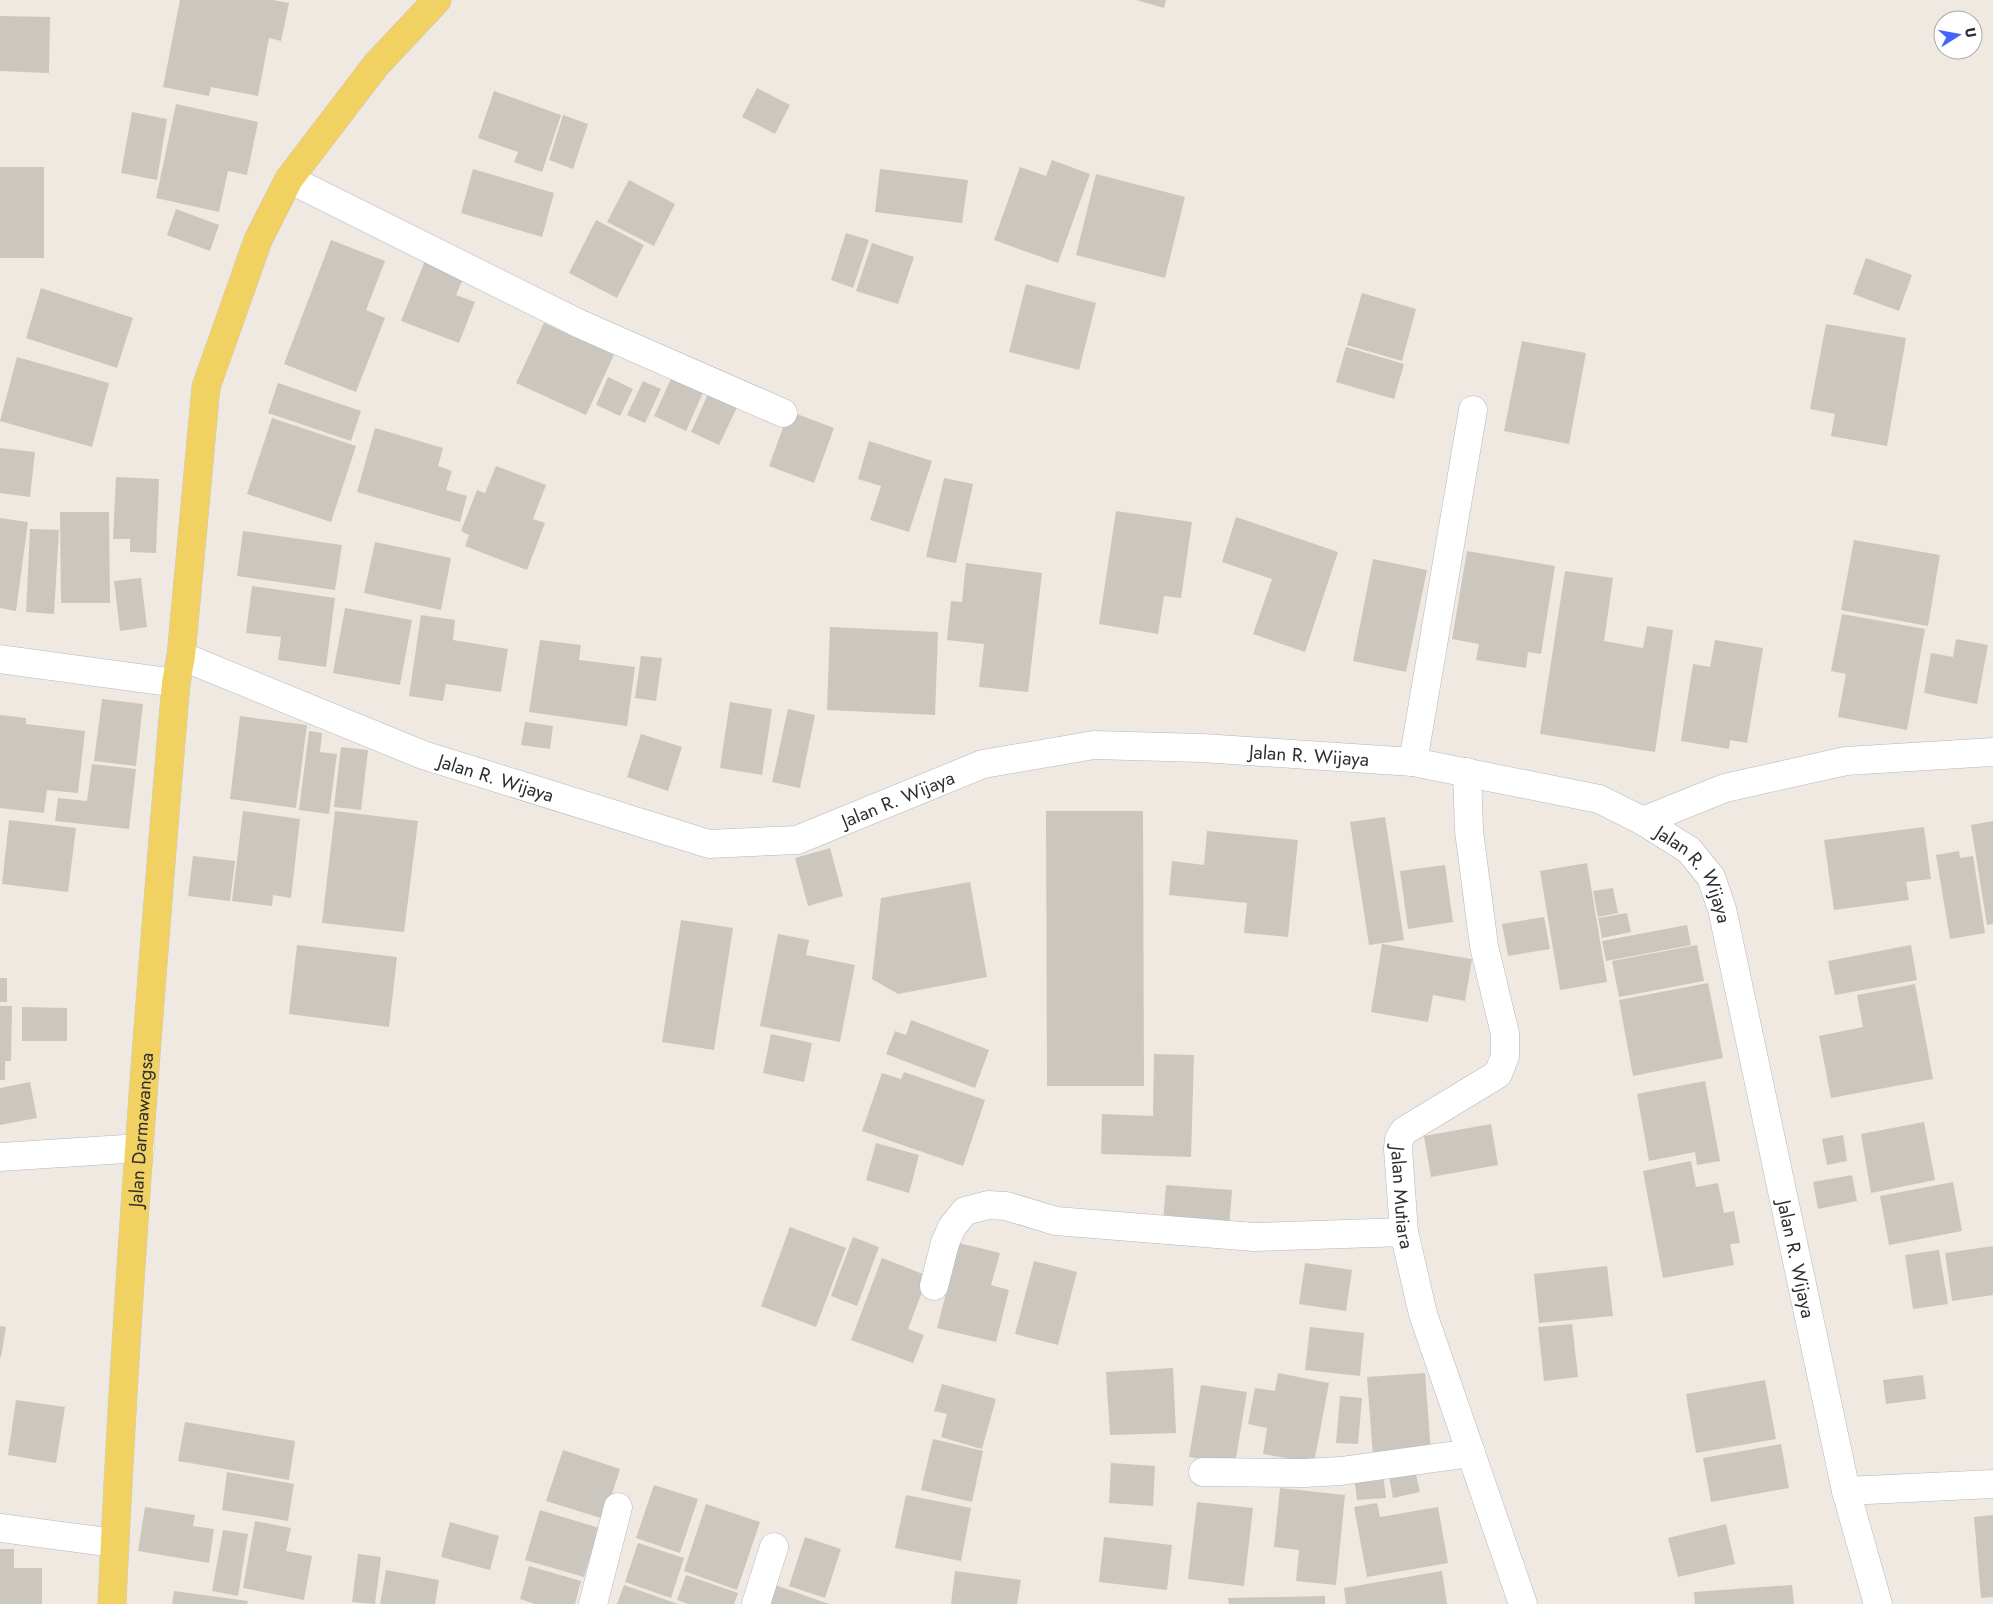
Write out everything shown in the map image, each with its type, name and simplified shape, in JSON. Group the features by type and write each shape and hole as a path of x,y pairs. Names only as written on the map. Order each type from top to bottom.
{"main road":[{"name":"Jalan Darmawangsa","path":"112,1604 140,1148 176,683 206,387 258,240 289,179 376,65 437,0"}],"street":[{"path":"289,179 580,324 783,413"},
{"path":"1413,762 1473,410"},
{"name":"Jalan R. Wijaya","path":"180,656 423,755 709,844 797,840 983,764 1094,744 1202,748 1413,762 1599,799 1643,821 1689,850 1711,878 1722,909 1846,1491 1878,1604"},
{"path":"0,660 176,683"},
{"path":"1643,821 1725,788 1846,761 1993,752"},
{"name":"Jalan Mutiara","path":"1467,772 1470,841 1484,946 1505,1034 1505,1056 1498,1074 1404,1131 1399,1139 1398,1149 1404,1232 1423,1314 1523,1604"},
{"path":"0,1157 140,1148"},
{"path":"934,1286 952,1227 965,1210 988,1205 1006,1206 1056,1221 1254,1236 1404,1232"},
{"path":"1202,1472 1304,1473 1341,1471 1470,1453"},
{"path":"1846,1491 1993,1484"},
{"path":"593,1604 618,1507"},
{"path":"0,1528 115,1543"},
{"path":"756,1604 774,1548"}],"building":[{"path":"180,0 273,0 289,3 281,41 269,38 258,96 211,87 209,96 163,87"},
{"path":"1136,0 1166,0 1164,8"},
{"path":"0,16 50,17 49,73 0,71"},
{"path":"757,88 790,105 775,134 742,117"},
{"path":"494,91 561,115 542,172 514,162 518,152 478,138"},
{"path":"176,104 258,122 247,175 228,171 219,212 156,198"},
{"path":"132,112 167,119 157,180 121,173"},
{"path":"563,115 588,124 573,169 549,160"},
{"path":"1052,160 1090,174 1058,263 994,240 1020,167 1046,176"},
{"path":"0,167 44,167 44,258 0,258"},
{"path":"473,169 554,193 542,237 461,213"},
{"path":"880,169 968,180 962,223 875,212"},
{"path":"1096,174 1185,197 1165,278 1076,255"},
{"path":"629,180 675,204 654,246 607,222"},
{"path":"176,209 219,225 210,251 167,235"},
{"path":"596,220 644,245 617,298 569,273"},
{"path":"846,233 869,240 853,288 831,280"},
{"path":"331,240 385,261 366,310 385,318 356,392 284,364"},
{"path":"872,243 914,257 898,304 856,291"},
{"path":"426,258 465,274 456,295 475,302 459,343 401,321"},
{"path":"1866,258 1912,275 1899,311 1853,294"},
{"path":"1026,284 1096,303 1079,370 1009,352"},
{"path":"41,288 133,318 117,368 26,338"},
{"path":"1362,293 1416,309 1402,361 1347,345"},
{"path":"544,323 614,355 586,415 516,383"},
{"path":"1826,324 1906,338 1887,446 1831,436 1835,414 1810,409"},
{"path":"1522,341 1586,353 1569,444 1504,431"},
{"path":"1346,347 1404,364 1394,399 1336,382"},
{"path":"17,357 109,383 92,447 0,421"},
{"path":"674,372 706,386 686,431 654,416"},
{"path":"608,377 633,389 620,416 596,405"},
{"path":"643,381 661,389 645,423 627,415"},
{"path":"278,383 361,411 351,441 268,413"},
{"path":"712,385 741,399 719,445 691,432"},
{"path":"789,411 834,428 814,483 769,466"},
{"path":"272,418 356,446 331,522 247,494"},
{"path":"375,428 443,448 438,466 452,471 446,490 467,496 460,522 357,492"},
{"path":"869,441 932,461 909,532 870,520 881,486 858,479"},
{"path":"0,448 35,452 30,497 0,493"},
{"path":"496,466 546,485 533,519 545,523 527,570 465,546 469,535 461,531 477,490 485,493"},
{"path":"116,477 159,479 156,553 130,552 130,539 113,539"},
{"path":"944,478 973,484 956,563 926,557"},
{"path":"1116,511 1192,522 1181,598 1164,596 1158,634 1099,624"},
{"path":"60,512 109,512 110,603 61,603"},
{"path":"1236,517 1338,552 1305,652 1253,634 1272,579 1222,562"},
{"path":"0,518 28,522 16,611 0,608"},
{"path":"30,529 59,530 54,614 26,612"},
{"path":"243,531 342,545 335,590 237,576"},
{"path":"1854,540 1940,555 1928,626 1841,610"},
{"path":"375,542 451,558 441,610 364,593"},
{"path":"1467,551 1555,566 1541,654 1528,652 1526,668 1476,660 1479,644 1452,639"},
{"path":"1373,559 1427,570 1406,672 1353,661"},
{"path":"966,563 1042,573 1028,692 979,687 984,644 947,640 951,601 962,602"},
{"path":"1565,571 1613,578 1604,641 1643,648 1647,626 1673,630 1655,752 1540,734"},
{"path":"141,578 147,627 120,631 114,581"},
{"path":"252,586 335,598 326,667 278,660 281,637 246,633"},
{"path":"345,608 412,620 400,685 333,673"},
{"path":"1842,614 1925,629 1907,730 1838,717 1846,674 1831,671"},
{"path":"421,615 455,620 453,640 508,649 501,692 446,684 443,701 409,696"},
{"path":"830,627 938,632 935,715 827,710"},
{"path":"1956,639 1988,645 1977,704 1924,693 1931,653 1953,657"},
{"path":"540,640 581,645 579,660 635,667 627,726 529,712"},
{"path":"1715,640 1763,648 1747,743 1730,740 1729,749 1681,741 1693,664 1710,667"},
{"path":"641,656 662,658 656,701 635,698"},
{"path":"102,699 143,704 136,766 94,761"},
{"path":"730,702 772,709 762,775 720,768"},
{"path":"788,709 815,715 800,788 772,782"},
{"path":"0,715 26,718 26,724 85,731 78,793 47,790 44,813 0,808"},
{"path":"240,716 307,725 296,808 230,799"},
{"path":"525,722 553,726 550,749 521,745"},
{"path":"309,731 322,733 320,752 337,754 329,814 299,810"},
{"path":"641,734 682,747 668,791 627,777"},
{"path":"341,747 368,750 361,810 334,807"},
{"path":"92,764 136,769 129,829 55,821 58,798 87,801"},
{"path":"243,811 300,819 291,898 273,895 272,906 232,901"},
{"path":"335,811 418,821 404,932 322,923"},
{"path":"1046,811 1143,811 1144,1086 1047,1086"},
{"path":"1385,817 1404,940 1369,945 1350,822"},
{"path":"9,820 76,828 68,892 2,884"},
{"path":"1993,821 1993,924 1987,925 1971,825"},
{"path":"1924,827 1931,879 1906,882 1909,900 1834,910 1824,840"},
{"path":"1207,831 1298,840 1288,937 1244,933 1247,903 1169,895 1172,861 1204,865"},
{"path":"830,848 843,896 808,906 795,858"},
{"path":"1959,851 1960,858 1973,856 1985,933 1950,939 1936,855"},
{"path":"193,856 235,861 230,901 188,896"},
{"path":"1587,863 1607,982 1560,990 1540,871"},
{"path":"1445,865 1453,922 1408,929 1400,871"},
{"path":"970,882 987,977 898,994 872,979 881,898"},
{"path":"1613,888 1618,913 1598,917 1593,891"},
{"path":"1627,913 1631,932 1602,938 1598,918"},
{"path":"1544,917 1550,949 1508,956 1502,924"},
{"path":"681,920 733,928 714,1050 662,1042"},
{"path":"1687,925 1691,945 1606,961 1602,941"},
{"path":"778,934 809,940 806,955 855,965 840,1042 760,1026"},
{"path":"1382,944 1472,959 1465,1001 1433,995 1428,1022 1371,1012"},
{"path":"297,945 397,957 389,1027 289,1014"},
{"path":"1697,945 1704,981 1619,997 1612,961"},
{"path":"1911,945 1917,980 1835,995 1828,961"},
{"path":"0,978 7,978 7,1002 0,1002"},
{"path":"1708,983 1723,1058 1633,1076 1619,1000"},
{"path":"1915,984 1933,1079 1831,1098 1819,1036 1863,1027 1857,995"},
{"path":"0,1006 12,1006 11,1061 5,1061 5,1080 0,1080"},
{"path":"22,1007 67,1008 67,1041 22,1041"},
{"path":"911,1020 989,1050 975,1088 886,1054 895,1031 906,1035"},
{"path":"771,1034 812,1043 804,1082 763,1073"},
{"path":"1154,1054 1194,1055 1191,1157 1101,1154 1102,1114 1153,1116"},
{"path":"904,1072 985,1100 963,1166 862,1131 882,1073 901,1079"},
{"path":"1705,1081 1720,1161 1697,1165 1695,1152 1649,1161 1637,1094"},
{"path":"30,1082 37,1118 0,1125 0,1088"},
{"path":"1924,1122 1935,1180 1871,1193 1861,1134"},
{"path":"1491,1124 1498,1165 1431,1177 1424,1136"},
{"path":"1843,1135 1847,1161 1827,1165 1822,1139"},
{"path":"876,1143 919,1155 909,1193 866,1180"},
{"path":"1691,1161 1696,1187 1718,1183 1724,1213 1734,1211 1740,1243 1730,1244 1734,1265 1663,1278 1643,1171"},
{"path":"1852,1175 1857,1201 1818,1209 1813,1182"},
{"path":"1953,1182 1962,1231 1889,1245 1880,1196"},
{"path":"1166,1185 1232,1190 1229,1227 1163,1222"},
{"path":"790,1227 846,1248 816,1327 761,1306"},
{"path":"853,1237 879,1247 857,1306 831,1296"},
{"path":"959,1243 1000,1253 991,1285 1009,1290 996,1342 937,1328"},
{"path":"1993,1246 1993,1295 1952,1301 1945,1253"},
{"path":"1939,1250 1948,1304 1913,1309 1905,1255"},
{"path":"882,1258 928,1276 908,1329 924,1335 913,1363 851,1340"},
{"path":"1034,1261 1077,1272 1058,1345 1015,1334"},
{"path":"1305,1263 1352,1270 1346,1311 1299,1304"},
{"path":"1607,1266 1613,1316 1539,1323 1534,1274"},
{"path":"1572,1324 1578,1377 1544,1381 1538,1327"},
{"path":"0,1326 6,1327 1,1357 0,1357"},
{"path":"1310,1327 1364,1333 1360,1376 1305,1370"},
{"path":"1173,1368 1176,1433 1110,1435 1106,1372"},
{"path":"1278,1373 1329,1383 1314,1463 1263,1454 1267,1428 1248,1424 1255,1388 1275,1391"},
{"path":"1425,1373 1431,1452 1373,1456 1367,1377"},
{"path":"1923,1375 1926,1399 1886,1404 1883,1380"},
{"path":"1765,1380 1776,1439 1696,1453 1686,1394"},
{"path":"942,1384 996,1399 982,1449 941,1437 947,1414 934,1411"},
{"path":"1201,1385 1247,1392 1235,1464 1189,1457"},
{"path":"1340,1396 1362,1398 1358,1444 1336,1443"},
{"path":"16,1400 65,1407 56,1463 8,1455"},
{"path":"185,1422 295,1441 289,1480 178,1461"},
{"path":"933,1439 983,1451 972,1502 921,1490"},
{"path":"1781,1444 1789,1488 1711,1502 1703,1458"},
{"path":"563,1450 620,1469 604,1519 546,1501"},
{"path":"1111,1463 1155,1466 1153,1506 1109,1503"},
{"path":"1415,1470 1420,1492 1393,1498 1389,1476"},
{"path":"227,1472 294,1484 288,1521 222,1510"},
{"path":"1383,1474 1386,1498 1357,1500 1354,1477"},
{"path":"654,1485 698,1499 680,1553 636,1538"},
{"path":"1280,1488 1345,1495 1336,1585 1296,1581 1299,1550 1274,1547"},
{"path":"906,1495 971,1508 961,1561 895,1548"},
{"path":"1197,1502 1253,1508 1244,1586 1188,1579"},
{"path":"1377,1503 1380,1517 1438,1507 1448,1563 1367,1577 1354,1507"},
{"path":"706,1504 760,1522 737,1590 684,1571"},
{"path":"145,1507 195,1515 193,1526 214,1529 209,1563 138,1551"},
{"path":"540,1510 599,1528 584,1577 525,1560"},
{"path":"1993,1515 1993,1597 1981,1598 1974,1517"},
{"path":"255,1521 291,1528 286,1551 312,1556 304,1600 243,1588"},
{"path":"450,1522 499,1536 490,1570 441,1557"},
{"path":"1726,1524 1735,1564 1678,1577 1668,1538"},
{"path":"223,1530 248,1534 238,1596 212,1591"},
{"path":"805,1537 841,1549 825,1598 789,1586"},
{"path":"1104,1537 1172,1545 1167,1590 1099,1582"},
{"path":"638,1543 684,1558 671,1598 625,1582"},
{"path":"0,1549 14,1549 14,1568 42,1568 42,1604 0,1604"},
{"path":"358,1554 381,1557 375,1604 352,1602"},
{"path":"529,1566 581,1581 575,1604 535,1604 520,1599"},
{"path":"386,1570 439,1580 435,1604 380,1604"},
{"path":"955,1571 1021,1580 1017,1604 951,1604"},
{"path":"1442,1571 1447,1604 1346,1604 1344,1588"},
{"path":"686,1575 738,1593 734,1604 688,1604 677,1600"},
{"path":"624,1585 678,1604 617,1604"},
{"path":"775,1585 829,1604 769,1604"},
{"path":"1792,1585 1794,1604 1695,1604 1694,1592"},
{"path":"174,1591 248,1601 247,1604 172,1604"},
{"path":"1325,1596 1325,1604 1229,1604 1228,1598"}]}
